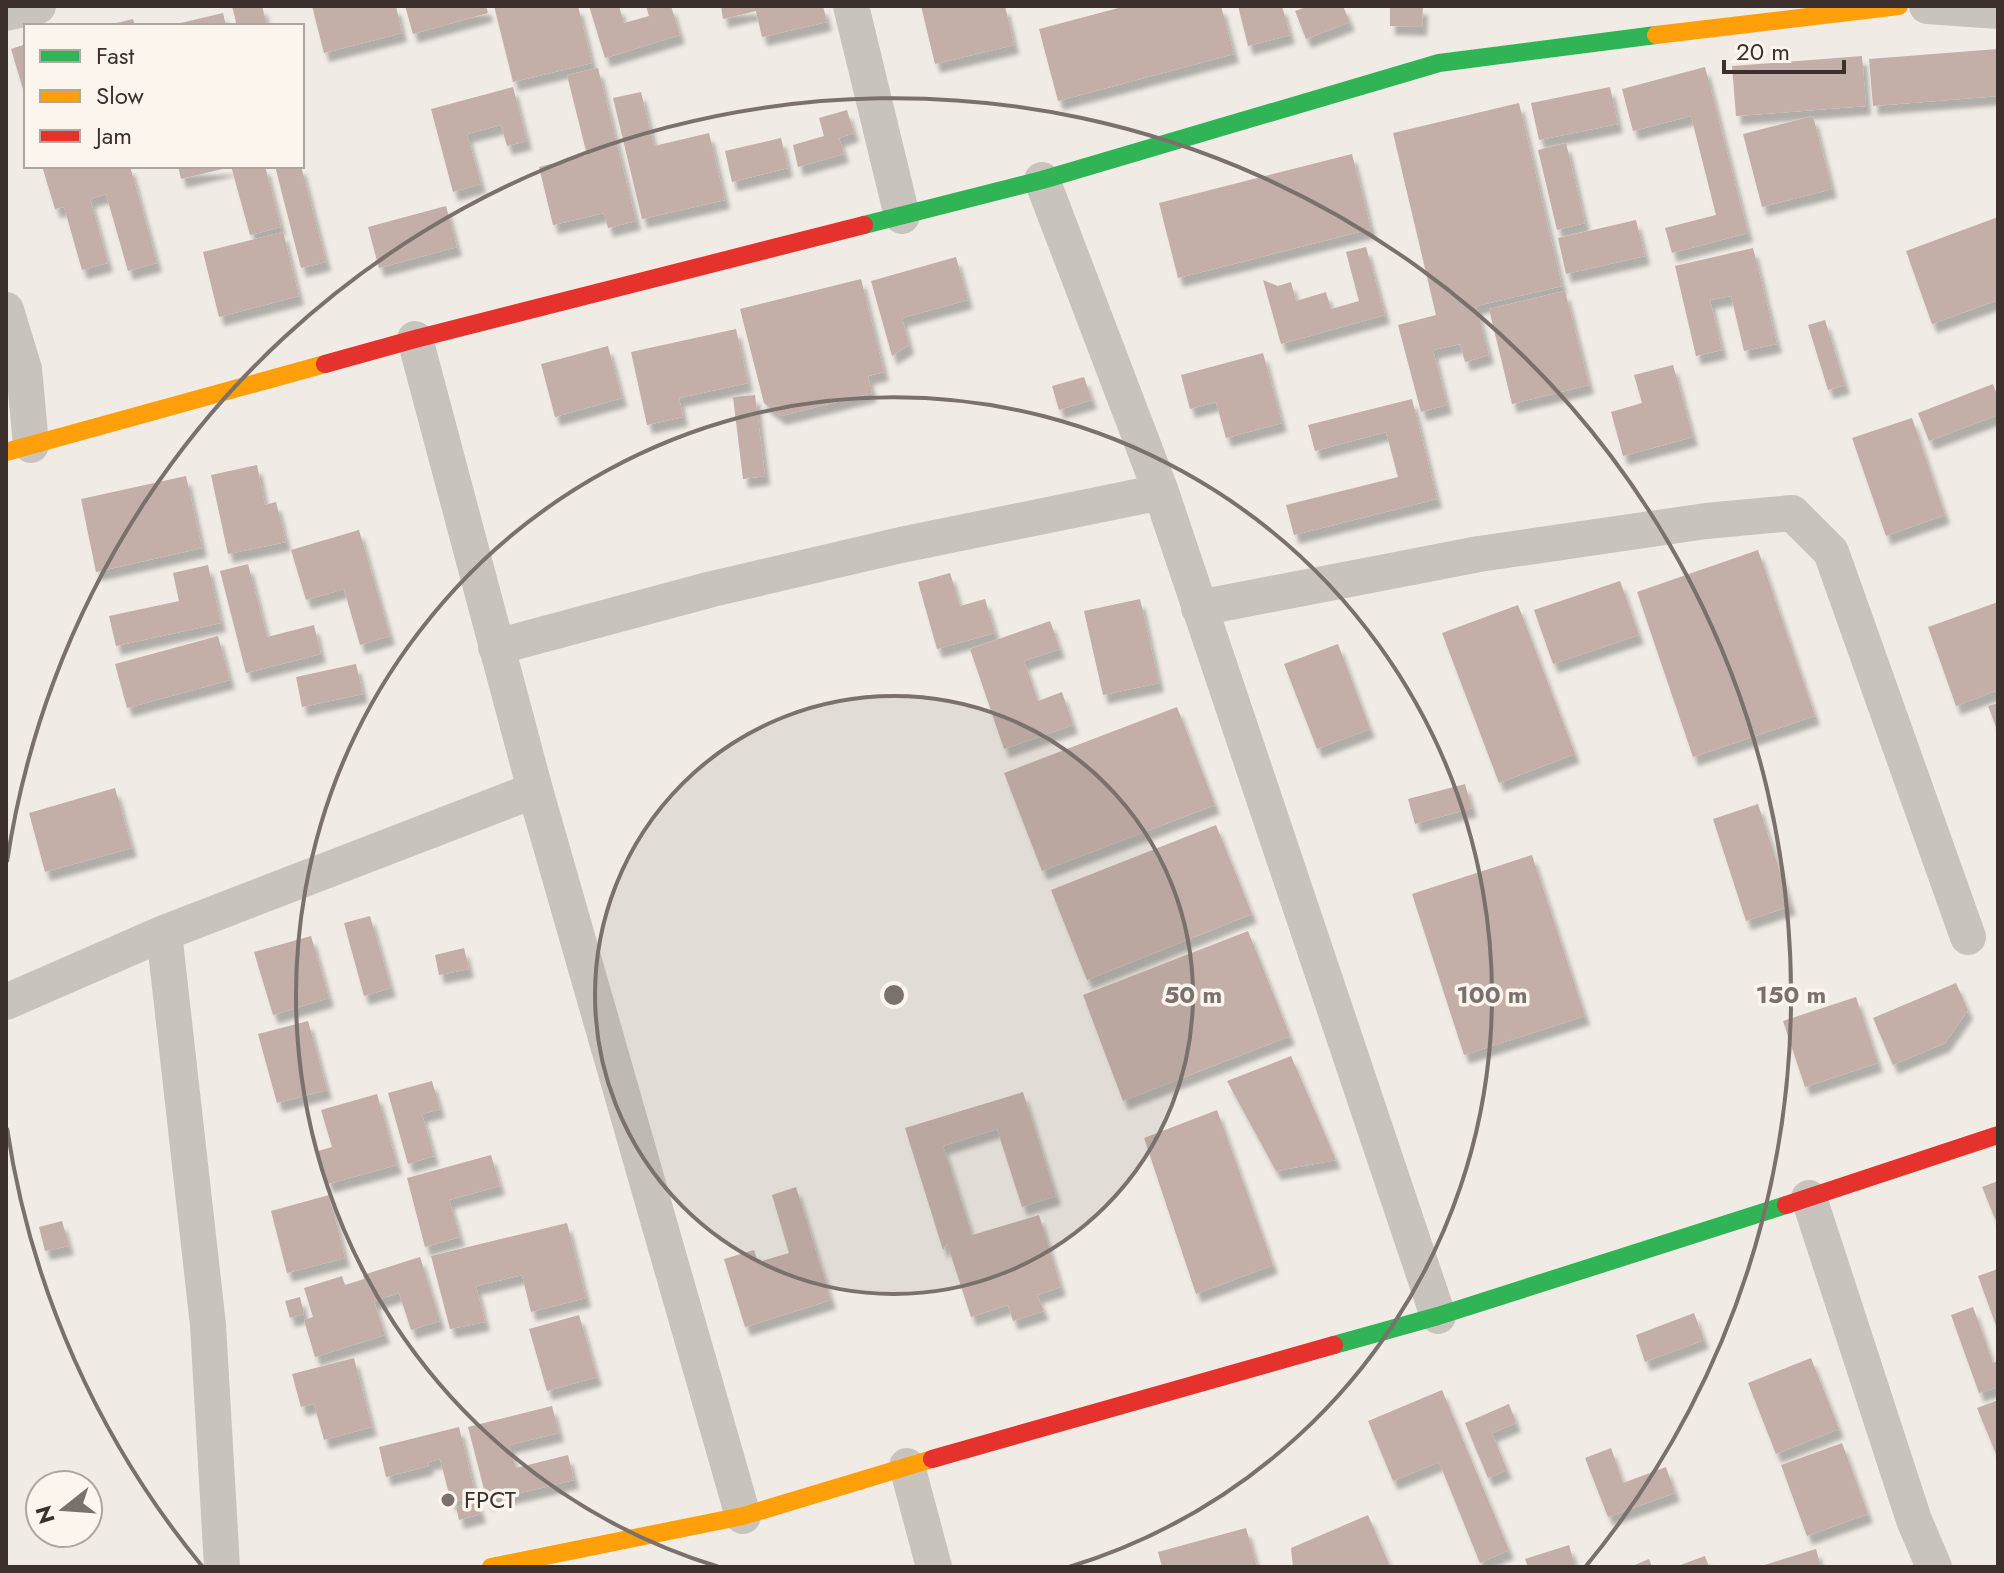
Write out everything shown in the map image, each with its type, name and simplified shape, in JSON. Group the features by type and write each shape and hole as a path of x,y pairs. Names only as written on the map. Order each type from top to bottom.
{"street":[{"path":"6,13 38,6"},
{"path":"851,6 902,216"},
{"path":"6,310 24,369 19,448 415,339 1042,180 1439,63 1899,6"},
{"path":"1927,6 1998,11"},
{"path":"1042,180 1161,492 1438,1316"},
{"path":"415,339 535,790 743,1516"},
{"path":"496,647 712,589 901,545 1161,492"},
{"path":"1199,608 1479,554 1706,521 1792,513 1831,552 1968,937"},
{"path":"6,1002 164,933 535,790"},
{"path":"164,933 208,1325 222,1567"},
{"path":"491,1567 743,1516 907,1466 1438,1316 1998,1135"},
{"path":"1809,1198 1914,1520 1934,1567"},
{"path":"907,1466 934,1567"}],"building":[{"path":"232,6 262,6 266,24 236,24"},
{"path":"312,6 396,6 402,33 324,53"},
{"path":"405,6 486,6 488,13 413,34"},
{"path":"494,6 578,6 592,63 513,82"},
{"path":"589,6 619,6 624,23 649,16 646,6 671,6 680,35 605,58"},
{"path":"721,6 823,6 827,22 762,37 756,11 723,19"},
{"path":"921,6 1005,6 1014,45 935,64"},
{"path":"1126,6 1221,6 1234,54 1058,101 1039,29"},
{"path":"1238,6 1282,6 1290,35 1248,46"},
{"path":"1309,6 1343,6 1350,22 1306,39 1295,11"},
{"path":"1390,6 1423,6 1422,27 1390,26"},
{"path":"223,13 226,24 176,24"},
{"path":"133,19 134,24 112,24"},
{"path":"24,45 24,93 11,49"},
{"path":"1997,49 1998,96 1873,106 1869,59"},
{"path":"1862,56 1866,106 1736,116 1732,66"},
{"path":"1705,67 1748,233 1672,253 1665,228 1716,215 1691,116 1633,131 1622,89"},
{"path":"598,68 636,221 608,228 604,213 553,225 539,167 587,155 567,75"},
{"path":"513,87 527,141 507,146 501,125 467,134 481,184 453,192 431,109"},
{"path":"1610,87 1618,124 1539,140 1531,103"},
{"path":"641,92 654,146 709,133 725,200 642,219 613,98"},
{"path":"1519,103 1562,286 1476,306 1489,355 1465,362 1460,344 1433,350 1447,405 1421,412 1398,325 1436,315 1393,133"},
{"path":"847,110 854,133 839,138 844,154 798,167 793,145 824,136 819,118"},
{"path":"1813,116 1832,189 1762,207 1743,134"},
{"path":"781,138 788,168 732,182 725,151"},
{"path":"1566,143 1585,223 1557,230 1538,150"},
{"path":"1352,154 1371,229 1178,278 1159,203"},
{"path":"43,168 131,168 157,263 128,271 106,194 90,199 108,263 82,270 64,207 55,209"},
{"path":"178,168 227,168 181,179"},
{"path":"232,168 266,168 281,227 250,235"},
{"path":"276,168 302,168 326,262 301,268"},
{"path":"446,206 457,247 379,268 368,227"},
{"path":"1998,217 1998,300 1932,324 1906,251"},
{"path":"1636,220 1645,256 1566,274 1558,238"},
{"path":"283,232 299,296 219,317 203,252"},
{"path":"1366,247 1385,315 1281,344 1263,280 1278,286 1291,282 1296,301 1326,292 1331,309 1359,301 1346,252"},
{"path":"1753,248 1777,344 1744,351 1731,296 1710,300 1722,350 1696,356 1675,266"},
{"path":"956,257 968,300 902,318 909,345 892,356 871,281"},
{"path":"861,279 884,372 868,376 872,393 781,416 764,403 740,309"},
{"path":"1565,291 1589,385 1512,404 1489,309"},
{"path":"1825,320 1845,385 1828,390 1808,325"},
{"path":"736,329 748,383 679,398 683,417 647,425 631,352"},
{"path":"608,346 622,398 555,417 541,364"},
{"path":"1263,353 1282,423 1226,438 1216,402 1190,409 1181,375"},
{"path":"1673,365 1693,437 1623,456 1611,412 1642,403 1634,375"},
{"path":"1084,377 1092,400 1059,410 1052,386"},
{"path":"1993,384 1998,398 1998,415 1929,441 1918,413"},
{"path":"755,395 765,476 743,479 733,397"},
{"path":"1412,399 1437,499 1294,535 1286,505 1398,477 1386,432 1315,451 1308,425"},
{"path":"1912,418 1945,515 1886,536 1852,438"},
{"path":"257,465 265,505 276,502 286,542 228,554 211,475"},
{"path":"186,476 202,548 96,572 81,499"},
{"path":"359,530 390,636 360,645 344,589 306,600 291,550"},
{"path":"1758,550 1815,716 1693,757 1637,592"},
{"path":"248,564 267,637 314,625 321,654 246,673 220,571"},
{"path":"208,565 221,623 116,646 109,616 179,601 173,573"},
{"path":"950,573 960,606 985,599 995,633 937,649 918,582"},
{"path":"1620,581 1639,635 1553,664 1534,610"},
{"path":"1140,599 1159,683 1103,695 1084,611"},
{"path":"1998,602 1998,690 1956,706 1928,627"},
{"path":"1518,605 1575,754 1499,783 1442,633"},
{"path":"1050,621 1060,649 1024,661 1038,701 1062,692 1073,725 1004,749 970,649"},
{"path":"218,636 230,680 127,708 115,664"},
{"path":"1338,644 1370,729 1317,749 1284,664"},
{"path":"356,664 363,694 302,707 296,677"},
{"path":"1998,703 1998,732 1988,706"},
{"path":"1177,707 1215,805 1042,871 1004,773"},
{"path":"1465,784 1472,808 1415,824 1408,799"},
{"path":"115,788 132,848 45,872 29,813"},
{"path":"1758,804 1791,906 1746,921 1713,819"},
{"path":"1216,825 1252,914 1087,980 1051,890"},
{"path":"1532,855 1585,1016 1464,1055 1412,894"},
{"path":"370,916 391,988 364,996 344,923"},
{"path":"1248,931 1290,1036 1123,1101 1083,995"},
{"path":"311,936 329,998 273,1015 254,952"},
{"path":"464,948 469,969 439,975 435,955"},
{"path":"1956,983 1968,1010 1945,1043 1893,1065 1873,1018"},
{"path":"1856,997 1878,1063 1805,1087 1783,1021"},
{"path":"308,1021 327,1090 277,1103 258,1034"},
{"path":"1291,1056 1336,1160 1276,1171 1227,1081"},
{"path":"432,1081 440,1109 422,1114 434,1156 408,1164 388,1093"},
{"path":"1023,1092 1056,1196 1022,1207 997,1129 943,1146 972,1235 1039,1215 1061,1287 1037,1295 1044,1311 1013,1321 1008,1305 971,1317 947,1243 943,1250 905,1128"},
{"path":"377,1094 397,1165 328,1184 318,1151 332,1147 321,1110"},
{"path":"1217,1110 1273,1265 1196,1294 1144,1138"},
{"path":"491,1155 500,1186 449,1200 460,1237 425,1247 407,1178"},
{"path":"1998,1181 1998,1226 1982,1187"},
{"path":"796,1187 831,1300 745,1327 724,1259 754,1250 758,1262 789,1253 772,1195"},
{"path":"329,1195 345,1258 287,1273 271,1211"},
{"path":"62,1221 69,1246 45,1251 39,1227"},
{"path":"567,1223 586,1298 531,1312 522,1275 476,1286 485,1322 450,1329 431,1256"},
{"path":"420,1257 440,1321 411,1330 399,1293 374,1301 385,1335 315,1357 304,1320 313,1317 304,1288 342,1276 345,1285 364,1279 363,1275"},
{"path":"1998,1269 1998,1331 1978,1276"},
{"path":"300,1297 304,1314 290,1318 285,1301"},
{"path":"1973,1307 1993,1363 1998,1361 1998,1387 1979,1393 1951,1315"},
{"path":"1694,1313 1704,1340 1645,1362 1636,1335"},
{"path":"579,1315 597,1377 547,1391 529,1329"},
{"path":"354,1358 372,1427 324,1440 314,1404 301,1407 292,1374"},
{"path":"1811,1358 1839,1429 1776,1454 1748,1383"},
{"path":"1442,1390 1509,1550 1480,1563 1439,1462 1393,1481 1368,1421"},
{"path":"1998,1400 1998,1459 1977,1408"},
{"path":"1509,1404 1516,1423 1492,1433 1507,1470 1488,1478 1465,1423"},
{"path":"552,1406 559,1433 509,1445 516,1468 568,1455 574,1480 487,1501 468,1427"},
{"path":"459,1427 476,1497 451,1502 440,1459 428,1462 429,1466 386,1477 379,1447"},
{"path":"1842,1443 1868,1514 1807,1536 1781,1465"},
{"path":"1611,1448 1623,1483 1666,1467 1675,1493 1608,1517 1585,1458"},
{"path":"477,1501 481,1514 459,1520 456,1507"},
{"path":"1368,1515 1389,1564 1386,1567 1293,1567 1291,1548"},
{"path":"1246,1528 1257,1567 1162,1567 1158,1552"},
{"path":"1569,1545 1575,1566 1528,1567 1525,1559"},
{"path":"1816,1549 1821,1567 1761,1567 1761,1566"},
{"path":"1705,1556 1709,1567 1675,1567"},
{"path":"1649,1559 1652,1567 1630,1567"}],"traffic: fast":[{"path":"864,225 1042,180 1439,63 1656,35"},
{"path":"1334,1345 1438,1316 1786,1205"}],"traffic: slow":[{"path":"1656,35 1899,6"},
{"path":"6,452 325,364"},
{"path":"491,1567 743,1516 932,1459"}],"traffic: jam":[{"path":"325,364 864,225"},
{"path":"1786,1205 1998,1135"},
{"path":"932,1459 1334,1345"}],"place":[{"name":"FPCT","path":"448,1500"}]}
